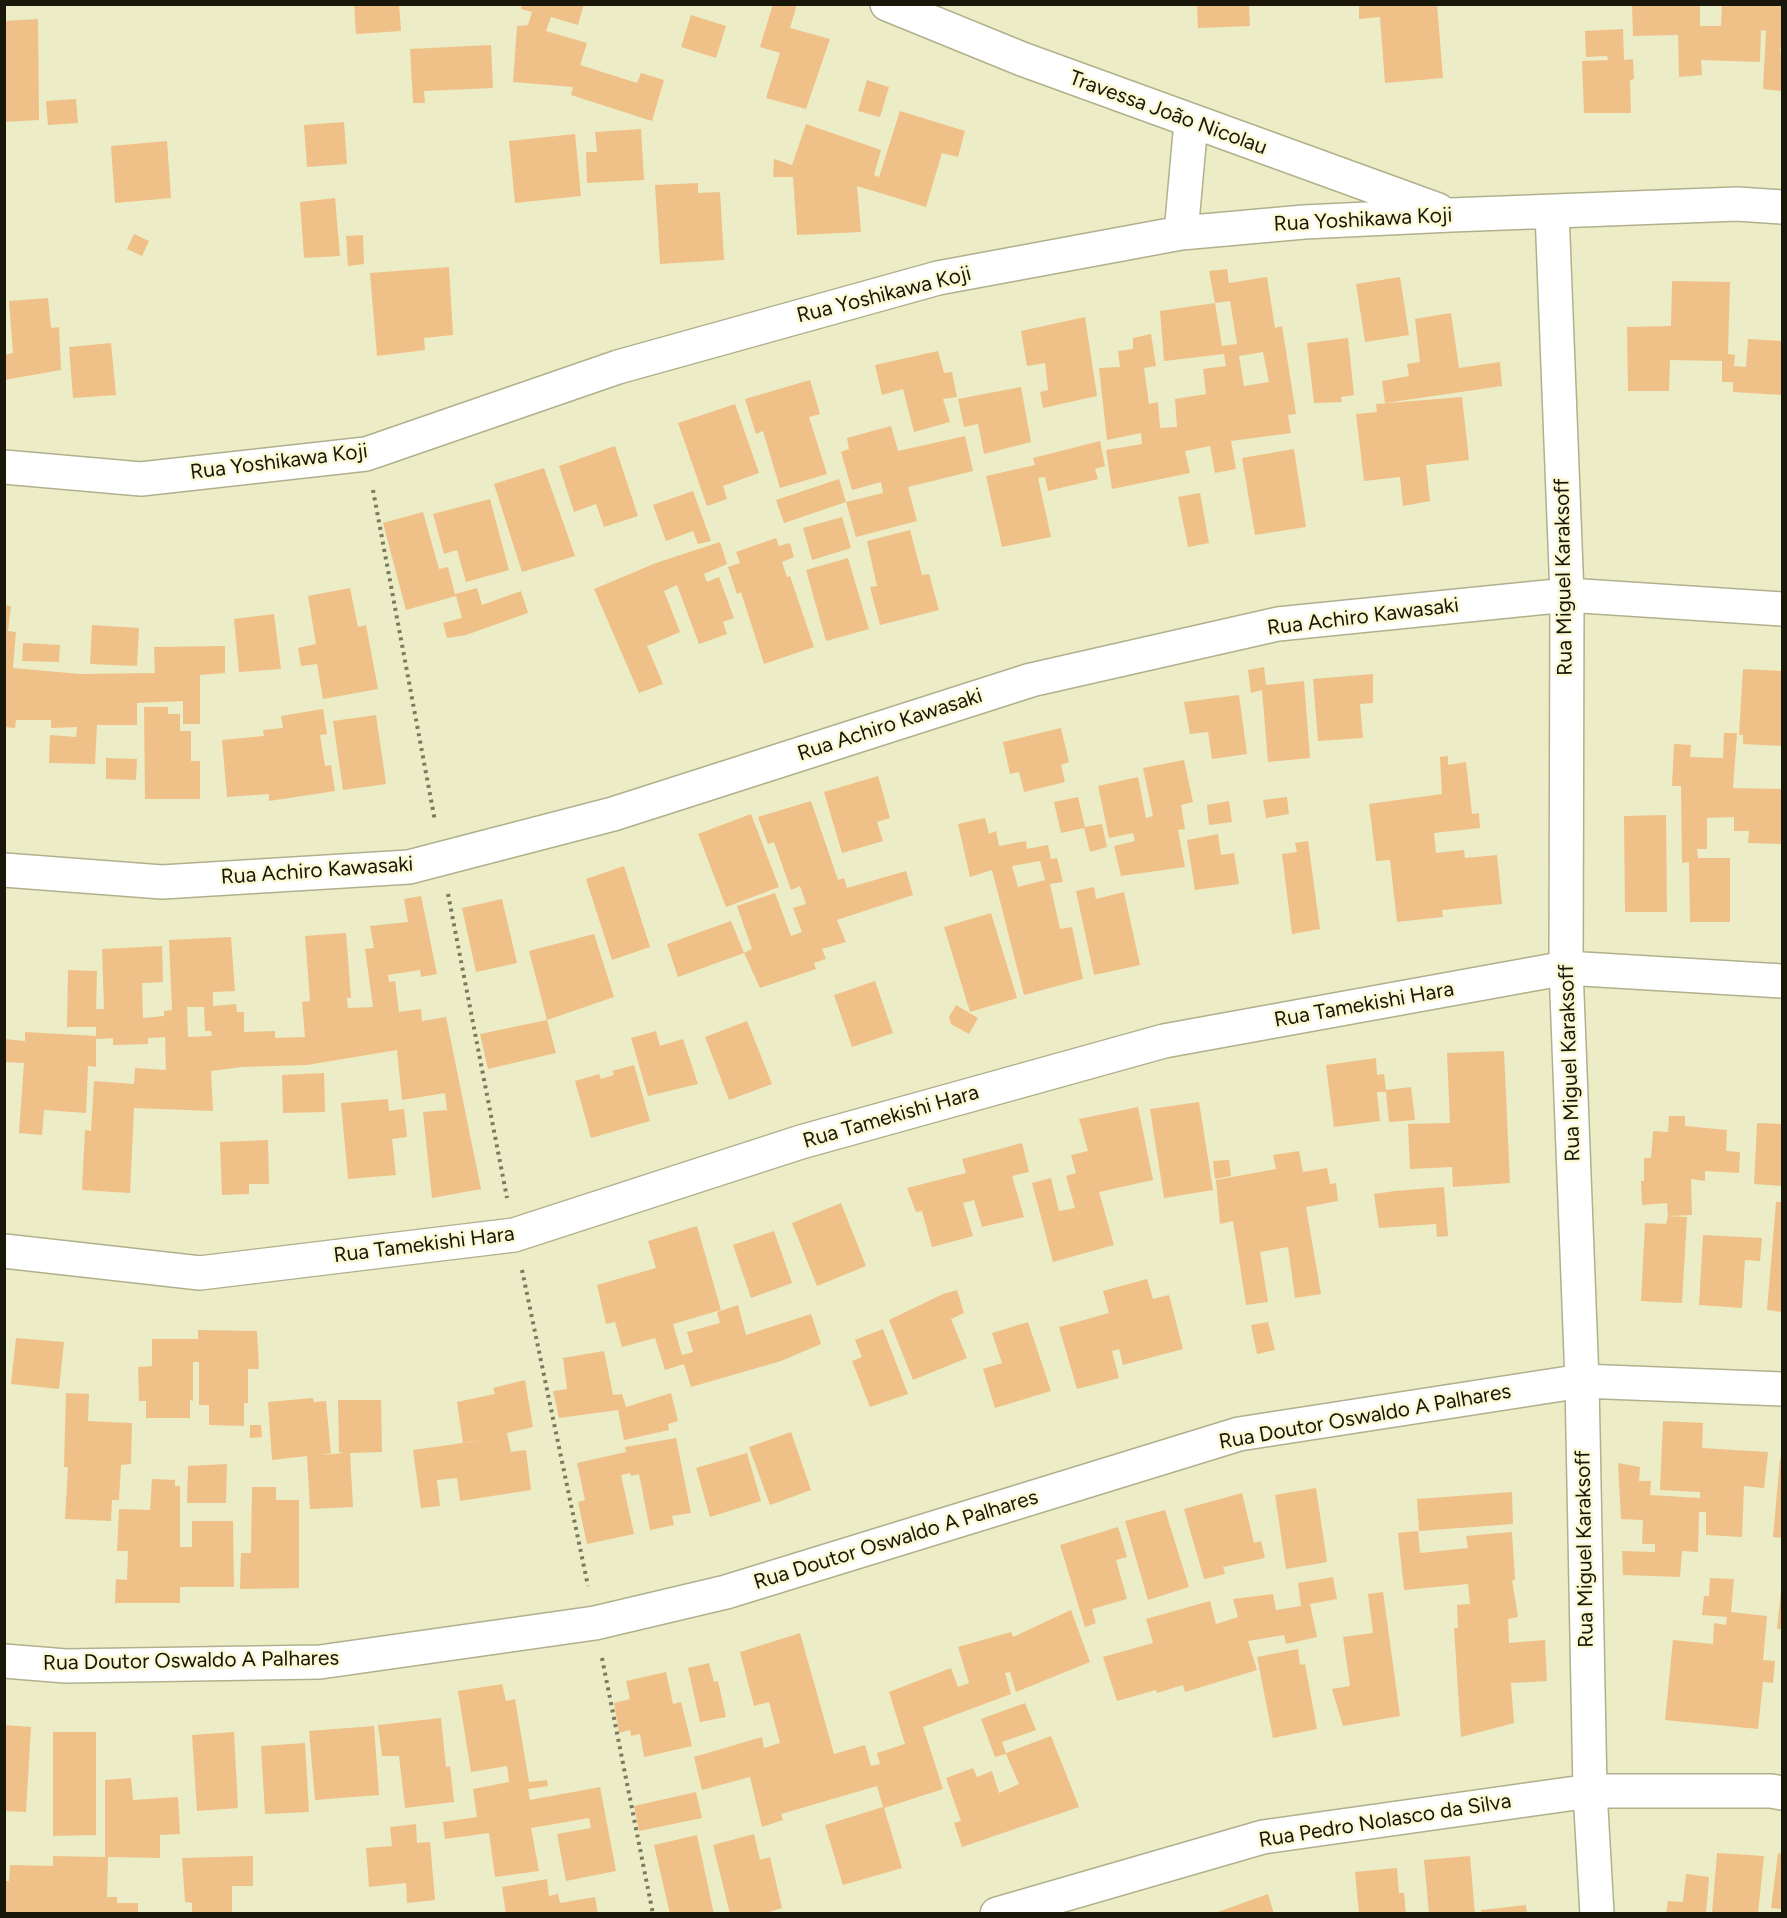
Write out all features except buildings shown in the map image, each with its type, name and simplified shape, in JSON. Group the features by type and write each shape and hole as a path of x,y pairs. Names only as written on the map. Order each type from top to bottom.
{"street":[{"name":"Travessa João Nicolau","path":"887,4 1022,59 1451,215"},
{"path":"1182,233 1191,122"},
{"name":"Rua Yoshikawa Koji","path":"4,467 141,479 366,454 618,367 938,278 1182,233 1304,222 1451,215 1737,204 1782,207"},
{"name":"Rua Miguel Karaksoff","path":"1552,212 1567,595 1566,968 1582,1381 1590,1791 1597,1914"},
{"name":"Rua Achiro Kawasaki","path":"4,870 162,882 409,867 613,814 1031,680 1278,624 1567,595 1782,609"},
{"name":"Rua Tamekishi Hara","path":"4,1251 200,1273 514,1236 801,1142 1164,1041 1566,968 1782,981"},
{"name":"Rua Doutor Oswaldo A Palhares","path":"4,1661 66,1666 320,1662 595,1623 726,1592 1239,1434 1582,1381 1782,1389"},
{"name":"Rua Pedro Nolasco da Silva","path":"997,1914 1263,1838 1590,1791 1771,1791 1782,1793"}],"path":[{"path":"366,454 514,1236 653,1914"}]}
